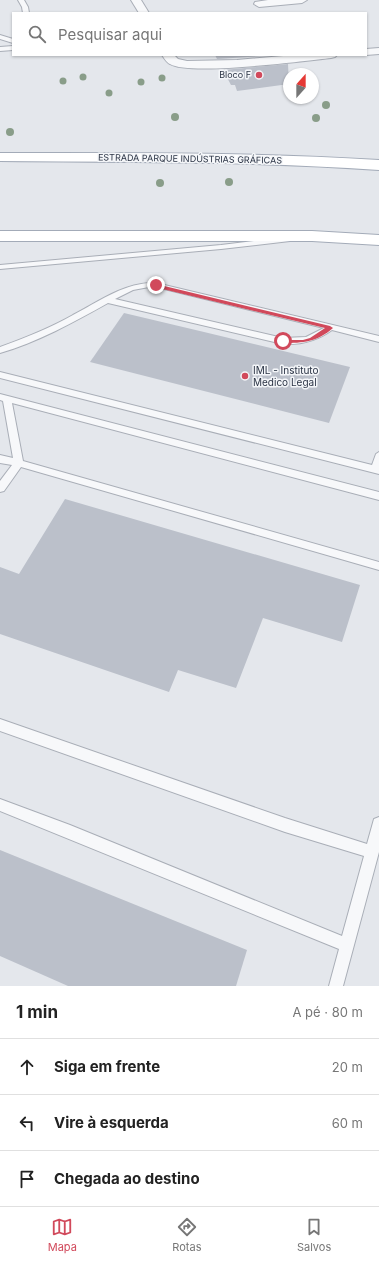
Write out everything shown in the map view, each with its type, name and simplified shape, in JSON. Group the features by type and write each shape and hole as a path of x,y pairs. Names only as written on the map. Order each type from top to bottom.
{"main road":[{"name":"ESTRADA PARQUE INDÚSTRIAS GRÁFICAS","path":"0,157 213,158 322,161 379,165"},
{"path":"0,236 312,236 379,240"}],"street":[{"path":"136,0 143,12"},
{"path":"261,6 302,0"},
{"path":"367,52 379,50"},
{"path":"169,56 174,62 187,66 237,64 314,56"}],"lane":[{"path":"21,0 26,12"},
{"path":"0,37 12,41"},
{"path":"0,50 12,48"},
{"path":"0,267 214,248 312,236"},
{"path":"0,350 31,339 132,287 141,285 156,285 379,339"},
{"path":"107,300 283,341 292,342 308,340 319,336 330,328"},
{"path":"0,375 377,470 379,456"},
{"path":"19,463 4,398 379,496"},
{"path":"0,459 19,463 379,566"},
{"path":"0,488 19,463"},
{"path":"0,725 285,825 372,852"},
{"path":"0,805 347,945"},
{"path":"336,986 379,824"}],"building":[{"path":"216,56 263,56 217,59"},
{"path":"288,64 288,68 283,68 283,85 237,91 235,85 231,85 223,70"},
{"name":"IML - Instituto Medico Legal","path":"124,313 350,367 329,423 90,362"},
{"path":"65,499 360,585 342,642 263,618 236,688 178,670 169,692 0,634 0,567 19,574"},
{"path":"0,850 247,950 236,986 68,986 0,956"}],"place":[{"name":"Bloco F","path":"259,75"},
{"name":"IML - Instituto Medico Legal","path":"245,376"}],"route":[{"path":"156,285 330,328 319,336 303,342 283,341"}]}
